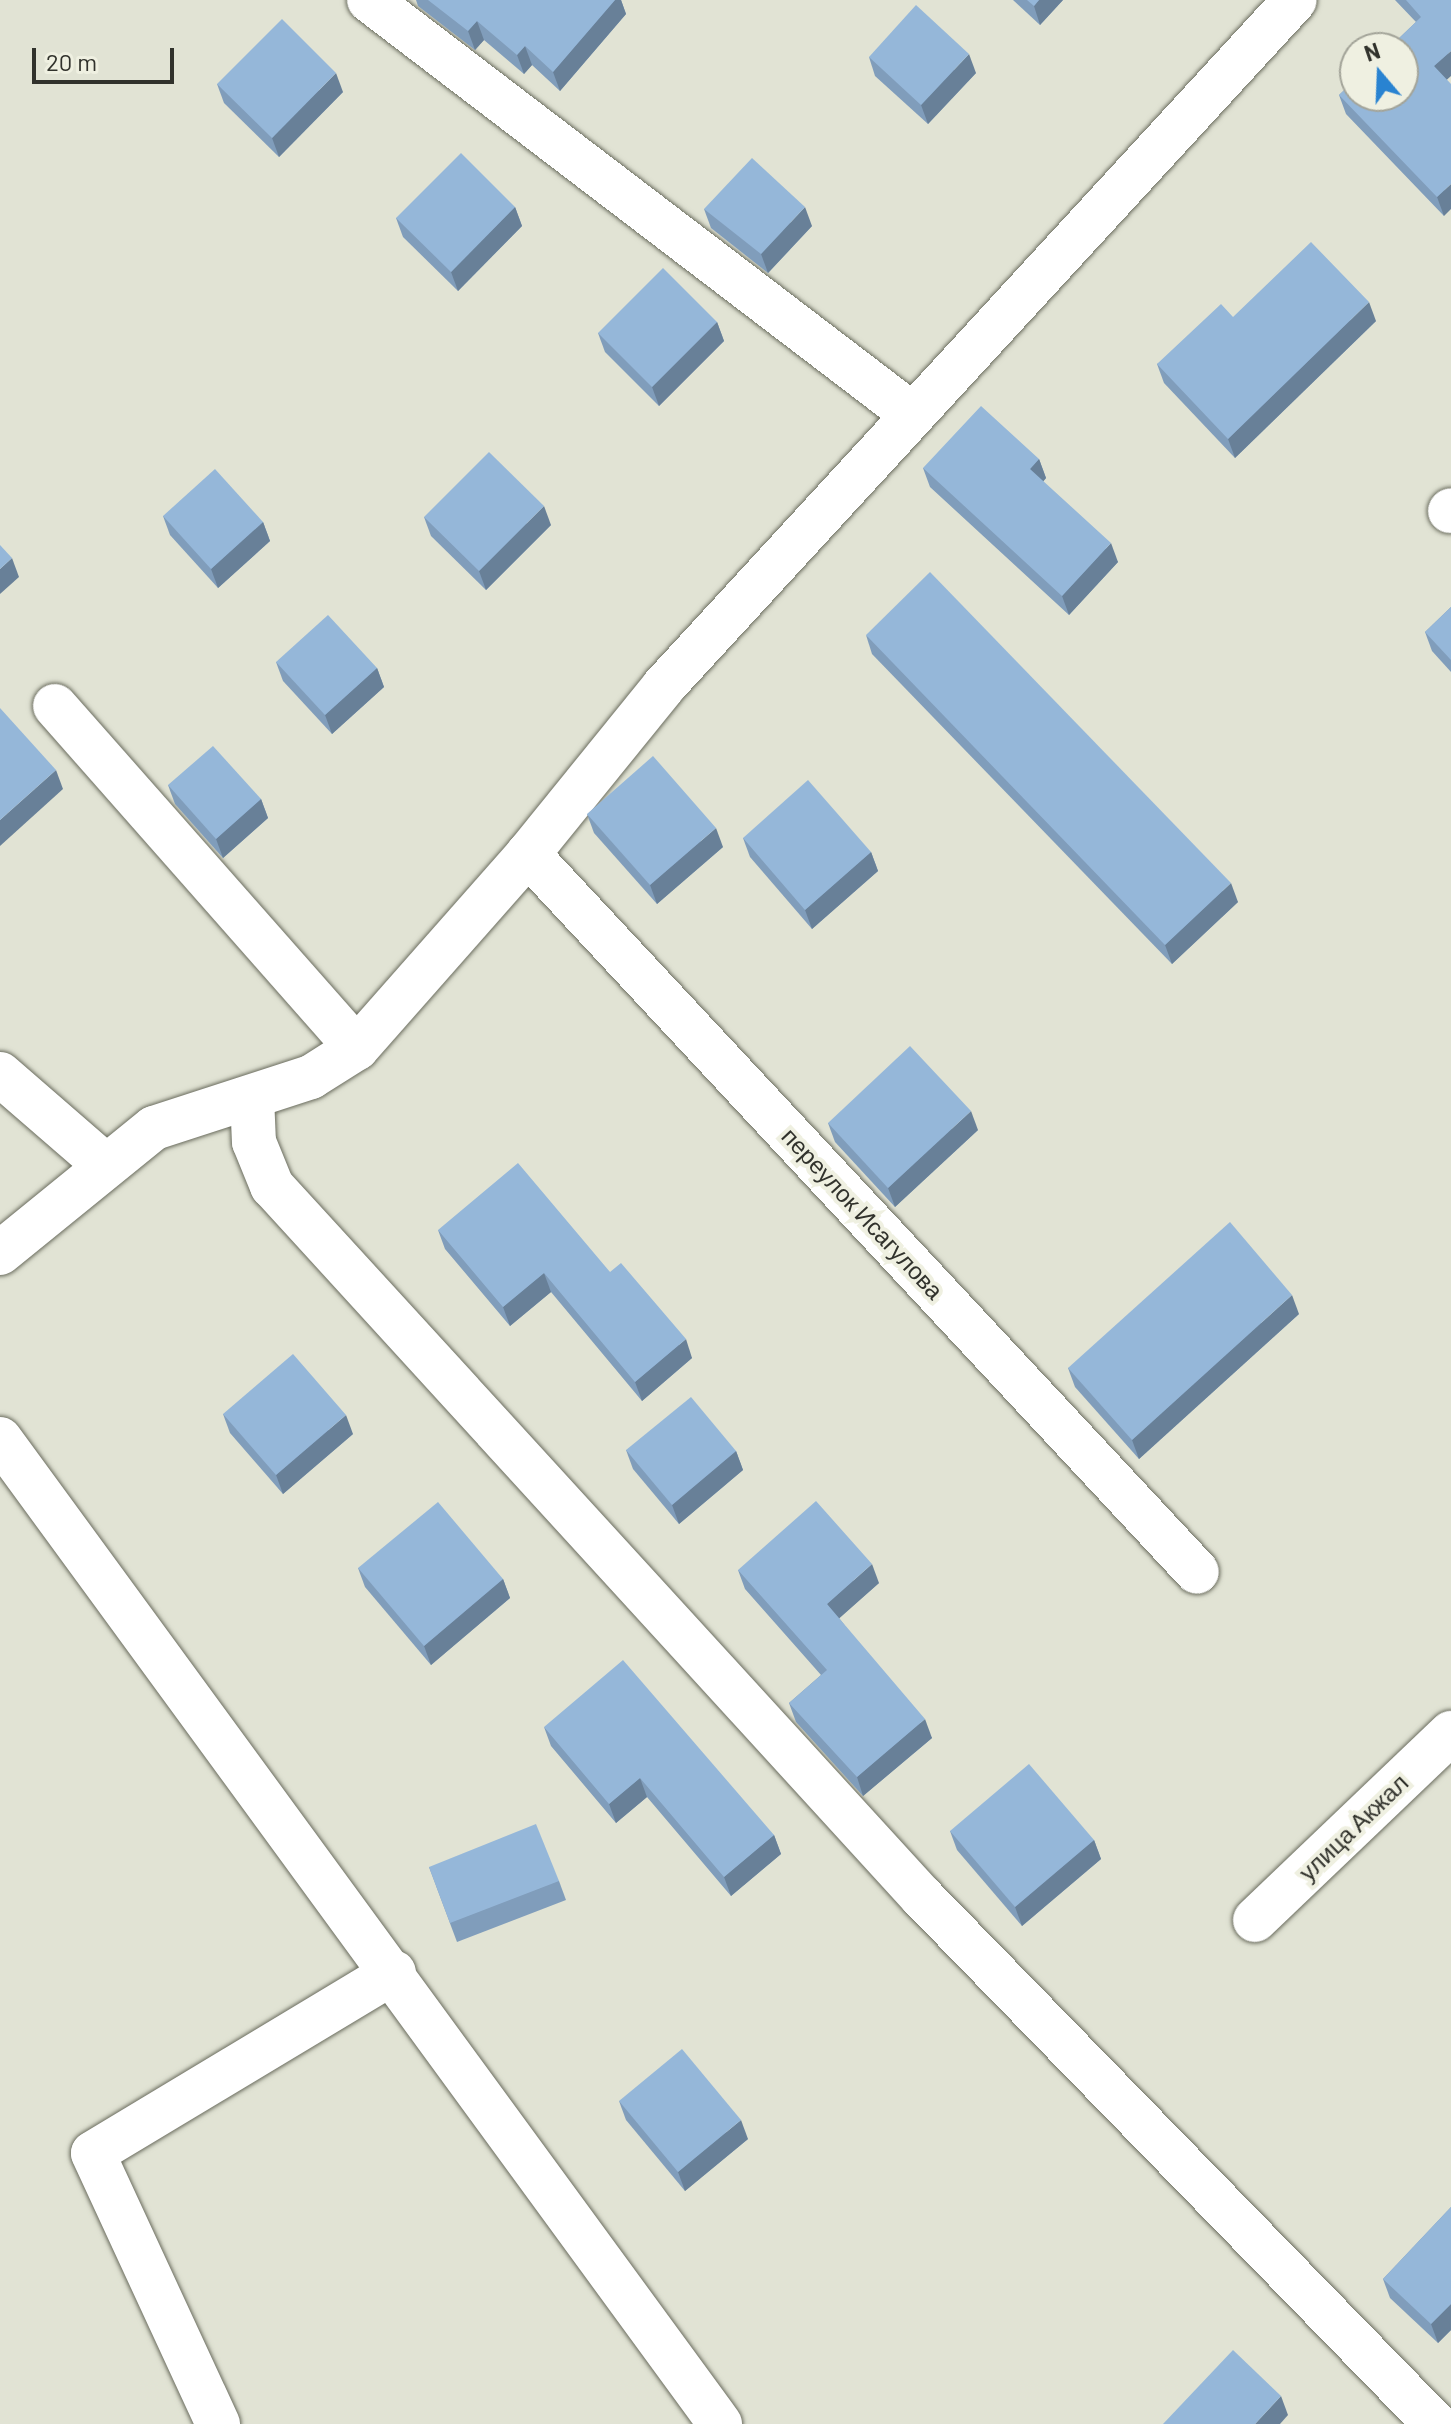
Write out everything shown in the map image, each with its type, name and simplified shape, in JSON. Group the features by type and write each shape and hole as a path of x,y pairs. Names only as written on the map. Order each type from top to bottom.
{"street":[{"path":"369,0 913,415"},
{"path":"0,1253 154,1128 203,1108 252,1097 311,1077 357,1048 528,854 663,687 1295,0"},
{"path":"55,706 357,1048"},
{"name":"переулок Исагулова","path":"528,854 1197,1572"},
{"path":"0,1074 105,1165"},
{"path":"252,1097 254,1142 272,1186 922,1897 1435,2424"},
{"path":"0,1439 394,1972 720,2424"},
{"name":"улица Акжал","path":"1255,1920 1451,1733"},
{"path":"218,2424 93,2153 394,1972"}],"building":[{"path":"428,0 615,0 553,72 525,46 517,55 477,21 468,31"},
{"path":"1406,0 1451,0 1451,51 1434,66 1451,84 1451,184 1437,197 1355,112 1419,112 1419,32 1406,32 1421,17"},
{"path":"916,5 969,54 921,105 869,57"},
{"path":"282,19 336,73 272,138 217,84"},
{"path":"461,153 515,207 451,272 396,218"},
{"path":"752,158 805,207 761,254 704,209"},
{"path":"1311,242 1369,302 1228,439 1157,364 1221,304 1233,317"},
{"path":"663,268 717,322 652,387 598,333"},
{"path":"981,406 1039,459 1030,469 1111,543 1062,596 923,468"},
{"path":"489,452 544,506 479,571 424,517"},
{"path":"215,469 263,522 211,569 163,516"},
{"path":"0,545 12,558 0,569"},
{"path":"930,572 1231,883 1165,945 866,635"},
{"path":"1451,607 1451,660 1425,632"},
{"path":"328,615 377,668 325,715 276,662"},
{"path":"0,708 56,770 0,820"},
{"path":"213,746 261,799 216,839 168,785"},
{"path":"653,756 716,828 650,885 587,814"},
{"path":"808,780 871,852 805,910 743,838"},
{"path":"910,1046 971,1111 888,1188 828,1123"},
{"path":"518,1163 610,1272 621,1263 686,1339 635,1382 544,1273 503,1307 438,1230"},
{"path":"1230,1222 1292,1295 1132,1440 1068,1368"},
{"path":"293,1354 346,1415 276,1475 223,1414"},
{"path":"691,1397 736,1451 672,1505 626,1450"},
{"path":"816,1501 872,1564 827,1604 925,1719 857,1777 789,1703 827,1670 738,1570"},
{"path":"438,1502 503,1579 424,1646 358,1568"},
{"path":"623,1660 774,1835 724,1877 640,1778 609,1804 544,1727"},
{"path":"1029,1764 1094,1840 1015,1907 950,1831"},
{"path":"536,1824 559,1881 450,1923 429,1867"},
{"path":"682,2049 741,2120 678,2172 619,2101"},
{"path":"1451,2207 1451,2304 1431,2324 1383,2279"},
{"path":"1233,2350 1281,2396 1255,2424 1163,2424"}]}
